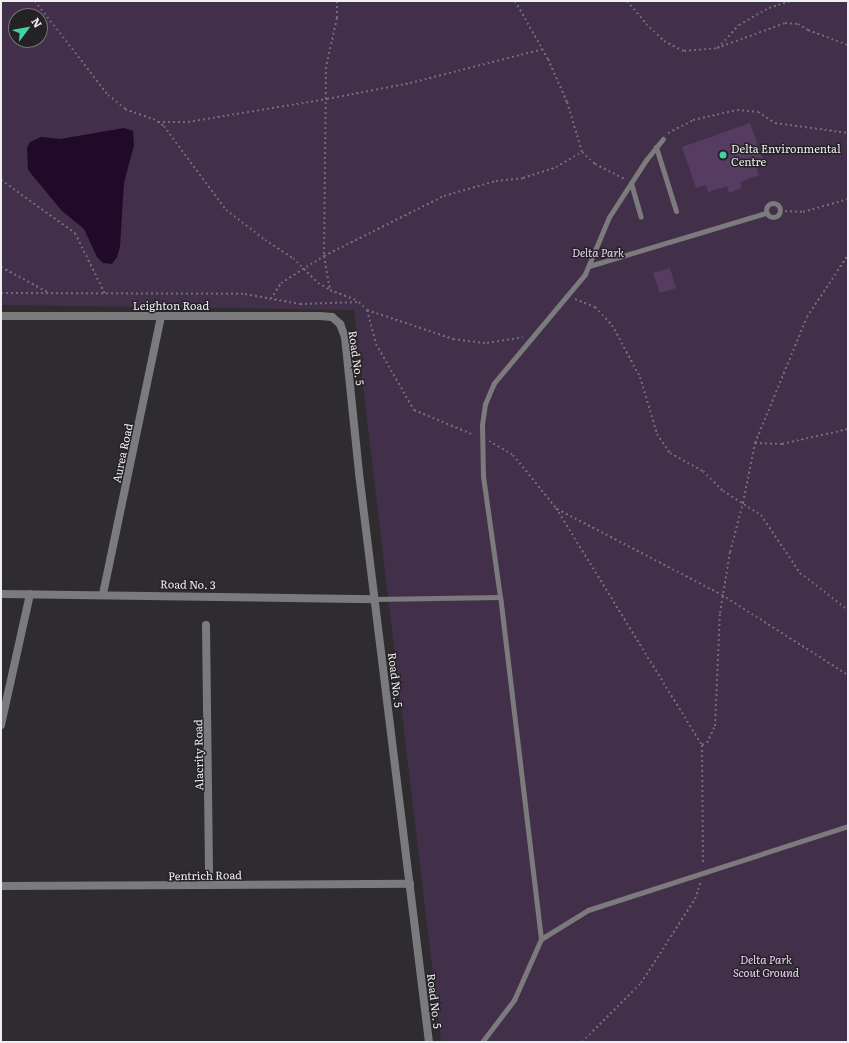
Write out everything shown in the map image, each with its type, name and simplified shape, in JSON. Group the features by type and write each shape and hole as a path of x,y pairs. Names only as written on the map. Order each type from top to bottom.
{"street":[{"name":"Leighton Road","path":"1,316 320,316 332,317 339,322"},
{"name":"Aurea Road","path":"103,594 161,316"},
{"name":"Road No. 5","path":"339,322 345,337 429,1042"},
{"name":"Road No. 3","path":"1,594 375,598"},
{"path":"1,725 30,594"},
{"name":"Alacrity Road","path":"206,625 209,885"},
{"name":"Pentrich Road","path":"1,886 410,884"}],"lane":[{"path":"482,1042 514,1000 540,939 500,597 483,476 482,437 485,404 494,383 585,274 604,226 631,183 663,139"},
{"path":"656,147 676,211"},
{"path":"631,183 641,217"},
{"path":"773,203 779,206 780,211 774,218 766,212 767,206 773,203"},
{"path":"589,266 766,212"},
{"path":"375,598 500,597"},
{"path":"540,939 588,910 848,826"}],"path":[{"path":"35,1 108,95 125,109 164,126 226,210 305,268 318,283 330,290 359,302"},
{"path":"330,290 324,256 327,99 326,67 337,18 336,1"},
{"path":"515,1 543,49 567,102 582,152 595,164 631,183"},
{"path":"627,1 646,24 664,41 684,51 717,48 785,23 798,24 808,30 848,45"},
{"path":"717,48 739,25 769,8 790,1"},
{"path":"157,122 188,122 327,99 410,83 543,49"},
{"path":"663,139 670,132 693,120 717,112 737,110 758,112 775,123 848,133"},
{"path":"271,299 281,283 324,256 444,196 496,181 523,178 556,167 582,152"},
{"path":"1,180 75,233 105,294"},
{"path":"780,211 803,212 848,199"},
{"path":"702,744 707,743 715,726 722,595 730,552 743,504 755,442 807,317 848,255"},
{"path":"1,267 50,293"},
{"path":"566,295 595,307 612,325 640,377 657,434 670,453 704,471 723,491 761,514 800,573 848,610"},
{"path":"367,310 376,344 414,410 482,437 513,455 556,508 702,744 704,872 695,899 641,983 582,1042"},
{"path":"755,442 782,444 848,429"},
{"path":"556,508 722,595 848,675"}],"green space":[{"name":"Delta Park","path":"1,1 848,1 848,1042 441,1042 354,310 1,305"}],"shaded area":[{"path":"124,128 133,131 134,145 124,183 120,247 117,257 112,264 103,263 97,257 84,229 62,211 28,170 27,148 30,142 41,137 60,139"}],"building":[{"name":"Delta Environmental Centre","path":"750,123 764,163 756,166 759,175 740,182 742,188 729,193 727,186 708,192 706,185 696,188 682,147"},
{"path":"670,268 676,288 660,293 653,273"}],"place":[{"name":"Delta Environmental Centre","path":"723,155"}],"park label":[{"name":"Delta Park Scout Ground","path":"766,966"}]}
